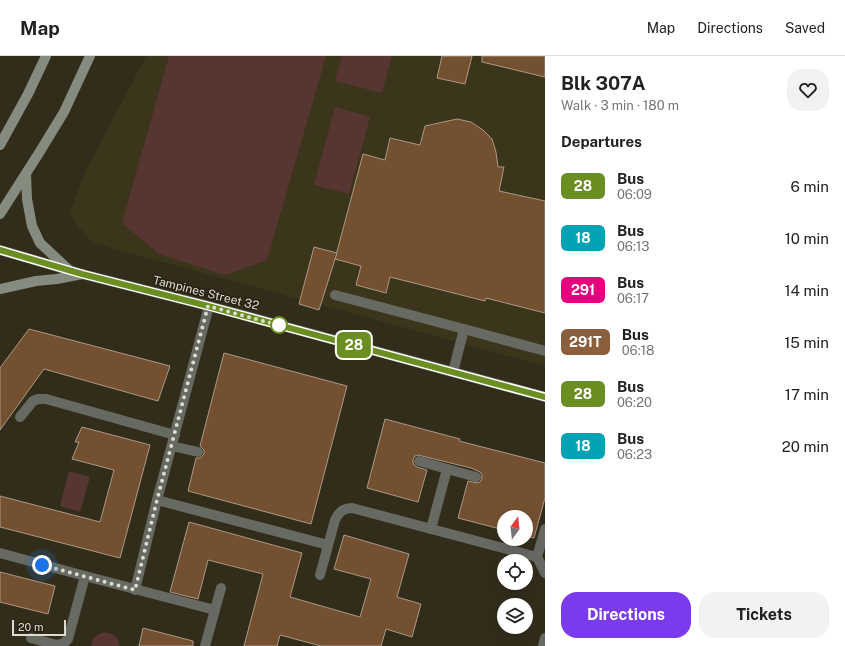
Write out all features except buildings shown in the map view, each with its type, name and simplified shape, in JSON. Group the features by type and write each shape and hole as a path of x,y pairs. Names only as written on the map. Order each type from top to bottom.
{"main road":[{"path":"0,144 28,94 46,56"},
{"path":"0,214 64,112 90,56"},
{"path":"26,174 32,226 40,243 69,270"},
{"path":"0,289 36,281 82,274"}],"street":[{"name":"Tampines Street 32","path":"0,250 82,274 208,306 545,397"},
{"path":"335,295 545,351"},
{"path":"135,590 208,306"},
{"path":"453,372 464,329"},
{"path":"20,417 33,401 38,399 46,399 175,435"},
{"path":"172,446 198,452"},
{"path":"419,461 476,476"},
{"path":"431,529 447,469"},
{"path":"157,500 328,545"},
{"path":"320,575 335,520 339,512 344,509 352,508 537,557"},
{"path":"545,529 537,557 545,574"},
{"path":"0,553 215,610"},
{"path":"31,638 57,645 64,643 68,639 85,576"},
{"path":"205,646 221,588"},
{"path":"543,646 545,638"}],"shaded area":[{"path":"146,56 545,56 545,366 93,243 75,223 70,212 85,172"},
{"path":"169,56 326,56 267,260 225,275 159,254 122,223"},
{"path":"342,56 392,56 382,93 335,81"},
{"path":"335,107 370,117 349,194 314,185"},
{"path":"69,471 90,477 80,512 60,506"},
{"path":"101,633 113,635 119,642 120,646 91,646 94,638"}],"bus line":[{"name":"28","path":"0,250 82,274 208,306 545,397"}],"route":[{"path":"42,565 135,590 208,306 285,327 279,325"}]}
